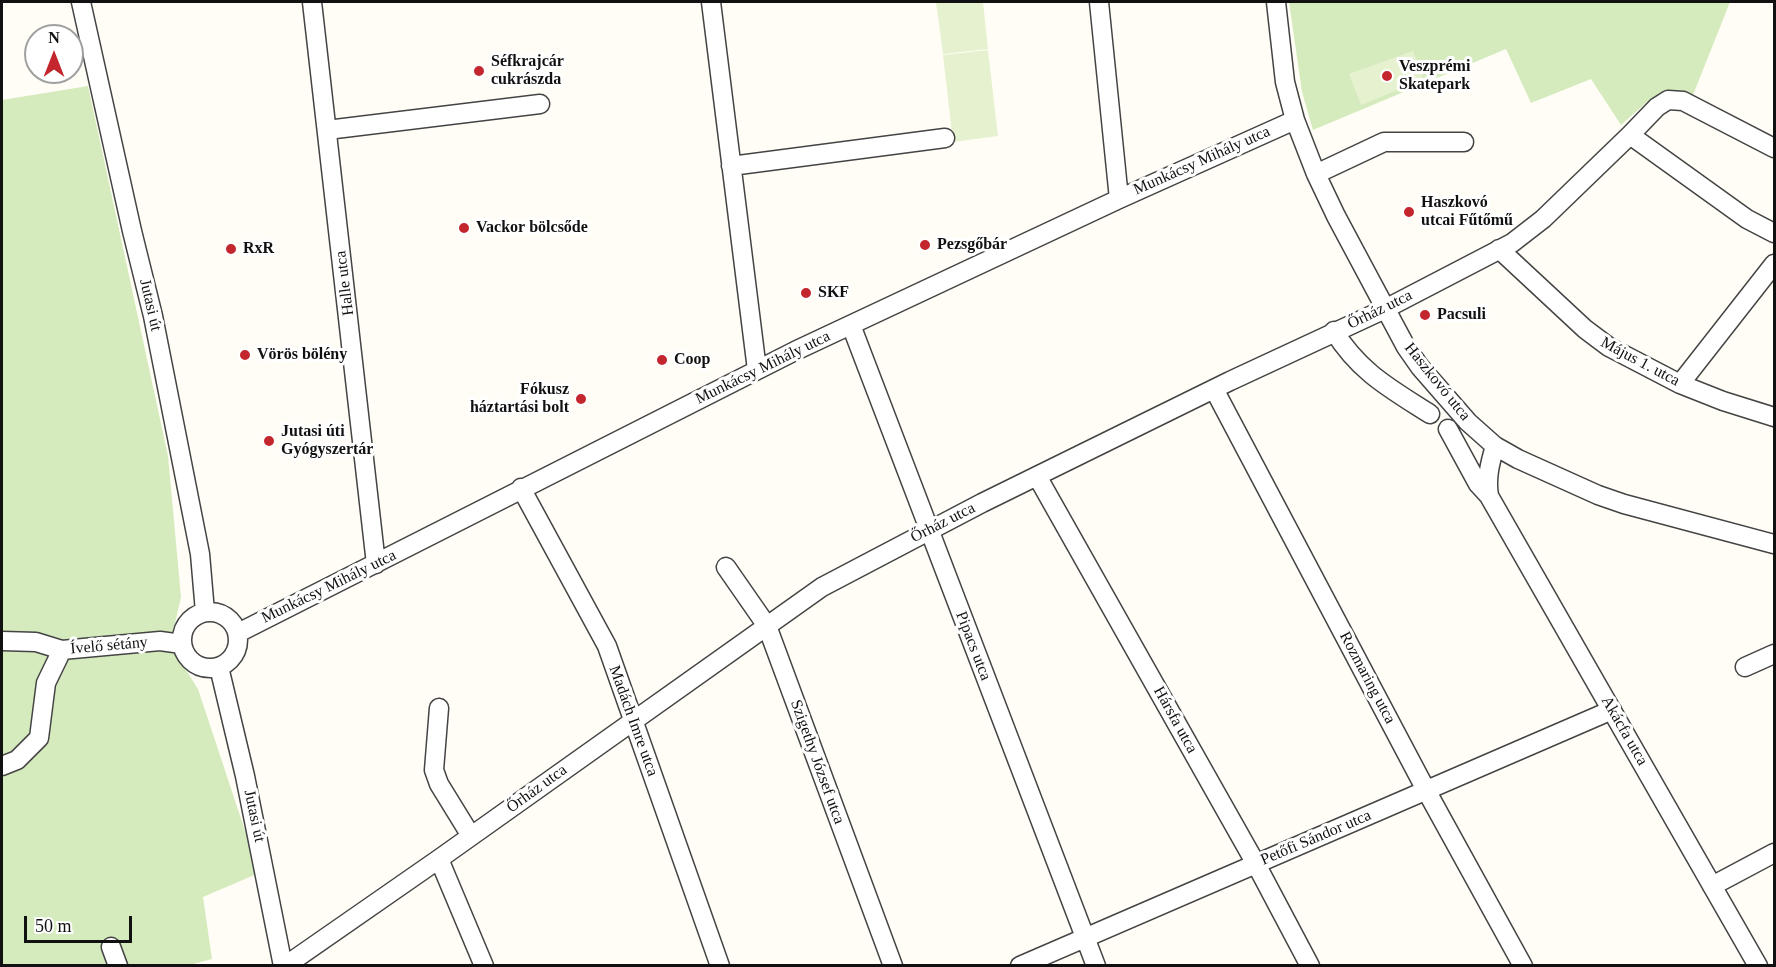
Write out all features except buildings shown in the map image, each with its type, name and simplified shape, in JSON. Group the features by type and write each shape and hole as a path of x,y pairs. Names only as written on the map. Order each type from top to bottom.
{"street":[{"name":"Jutasi út","path":"81,2 153,316 200,554 205,612"},
{"name":"Halle utca","path":"312,2 376,564"},
{"path":"711,2 757,370"},
{"path":"1100,2 1119,199"},
{"name":"Haszkovó utca","path":"1275,2 1285,82 1295,120 1316,174 1385,309 1420,367 1468,422 1495,446 1518,459 1598,495 1623,504 1774,544"},
{"name":"Őrház utca","path":"284,966 822,587 1037,476 1334,331 1385,309 1512,243 1535,225 1657,107 1668,100 1683,101 1774,148"},
{"path":"327,130 540,104"},
{"name":"Munkácsy Mihály utca","path":"238,633 757,370 1119,199 1295,120"},
{"path":"1630,135 1738,213 1774,233"},
{"path":"731,166 945,138"},
{"path":"1316,174 1384,142 1464,142"},
{"name":"Május 1. utca","path":"1499,249 1597,339 1680,384 1774,417"},
{"path":"1680,384 1774,264"},
{"name":"Pipacs utca","path":"851,325 1096,966"},
{"path":"1334,331 1345,350 1368,373 1430,414"},
{"name":"Rozmaring utca","path":"1214,389 1426,790 1523,966"},
{"name":"Akácfa utca","path":"1448,429 1478,484 1489,496 1758,966"},
{"path":"1489,496 1488,473 1495,446"},
{"name":"Hársfa utca","path":"1037,476 1256,864 1310,966"},
{"name":"Madách Imre utca","path":"521,488 606,646 720,966"},
{"name":"Szigethy József utca","path":"726,567 767,626 893,966"},
{"path":"205,612 222,614 230,618 238,633 239,642 233,658 219,667 203,668 195,664 189,659 182,644 182,633 187,623 195,615 205,612"},
{"name":"Ívelő sétány","path":"2,641 36,642 62,650 160,641 182,644"},
{"path":"2,766 17,760 39,738 46,683 62,650"},
{"path":"1745,667 1774,654"},
{"name":"Jutasi út","path":"219,667 246,776 284,966"},
{"path":"439,708 434,770 438,784 471,836"},
{"name":"Petőfi Sándor utca","path":"1020,966 1612,710"},
{"path":"1712,886 1774,853"},
{"path":"439,859 484,966"},
{"path":"111,947 118,966"}],"green space":[{"path":"936,2 983,2 988,49 943,54"},
{"path":"1289,2 1730,2 1691,100 1667,96 1647,102 1621,125 1591,79 1531,103 1506,49 1313,130 1302,92"},
{"path":"988,50 998,136 953,142 943,55"},
{"name":"Veszprémi Skatepark","path":"1413,51 1424,79 1361,105 1349,74"},
{"path":"88,86 168,456 181,597 170,645 198,689 259,873 203,897 212,959 186,966 2,966 2,100"}],"place":[{"name":"Séfkrajcár cukrászda","path":"479,71"},
{"name":"Veszprémi Skatepark","path":"1387,76"},
{"name":"Haszkovó utcai Fűtőmű","path":"1409,212"},
{"name":"Vackor bölcsőde","path":"464,228"},
{"name":"Pezsgőbár","path":"925,245"},
{"name":"RxR","path":"231,249"},
{"name":"SKF","path":"806,293"},
{"name":"Pacsuli","path":"1425,315"},
{"name":"Vörös bölény","path":"245,355"},
{"name":"Coop","path":"662,360"},
{"name":"Fókusz háztartási bolt","path":"581,399"},
{"name":"Jutasi úti Gyógyszertár","path":"269,441"}]}
